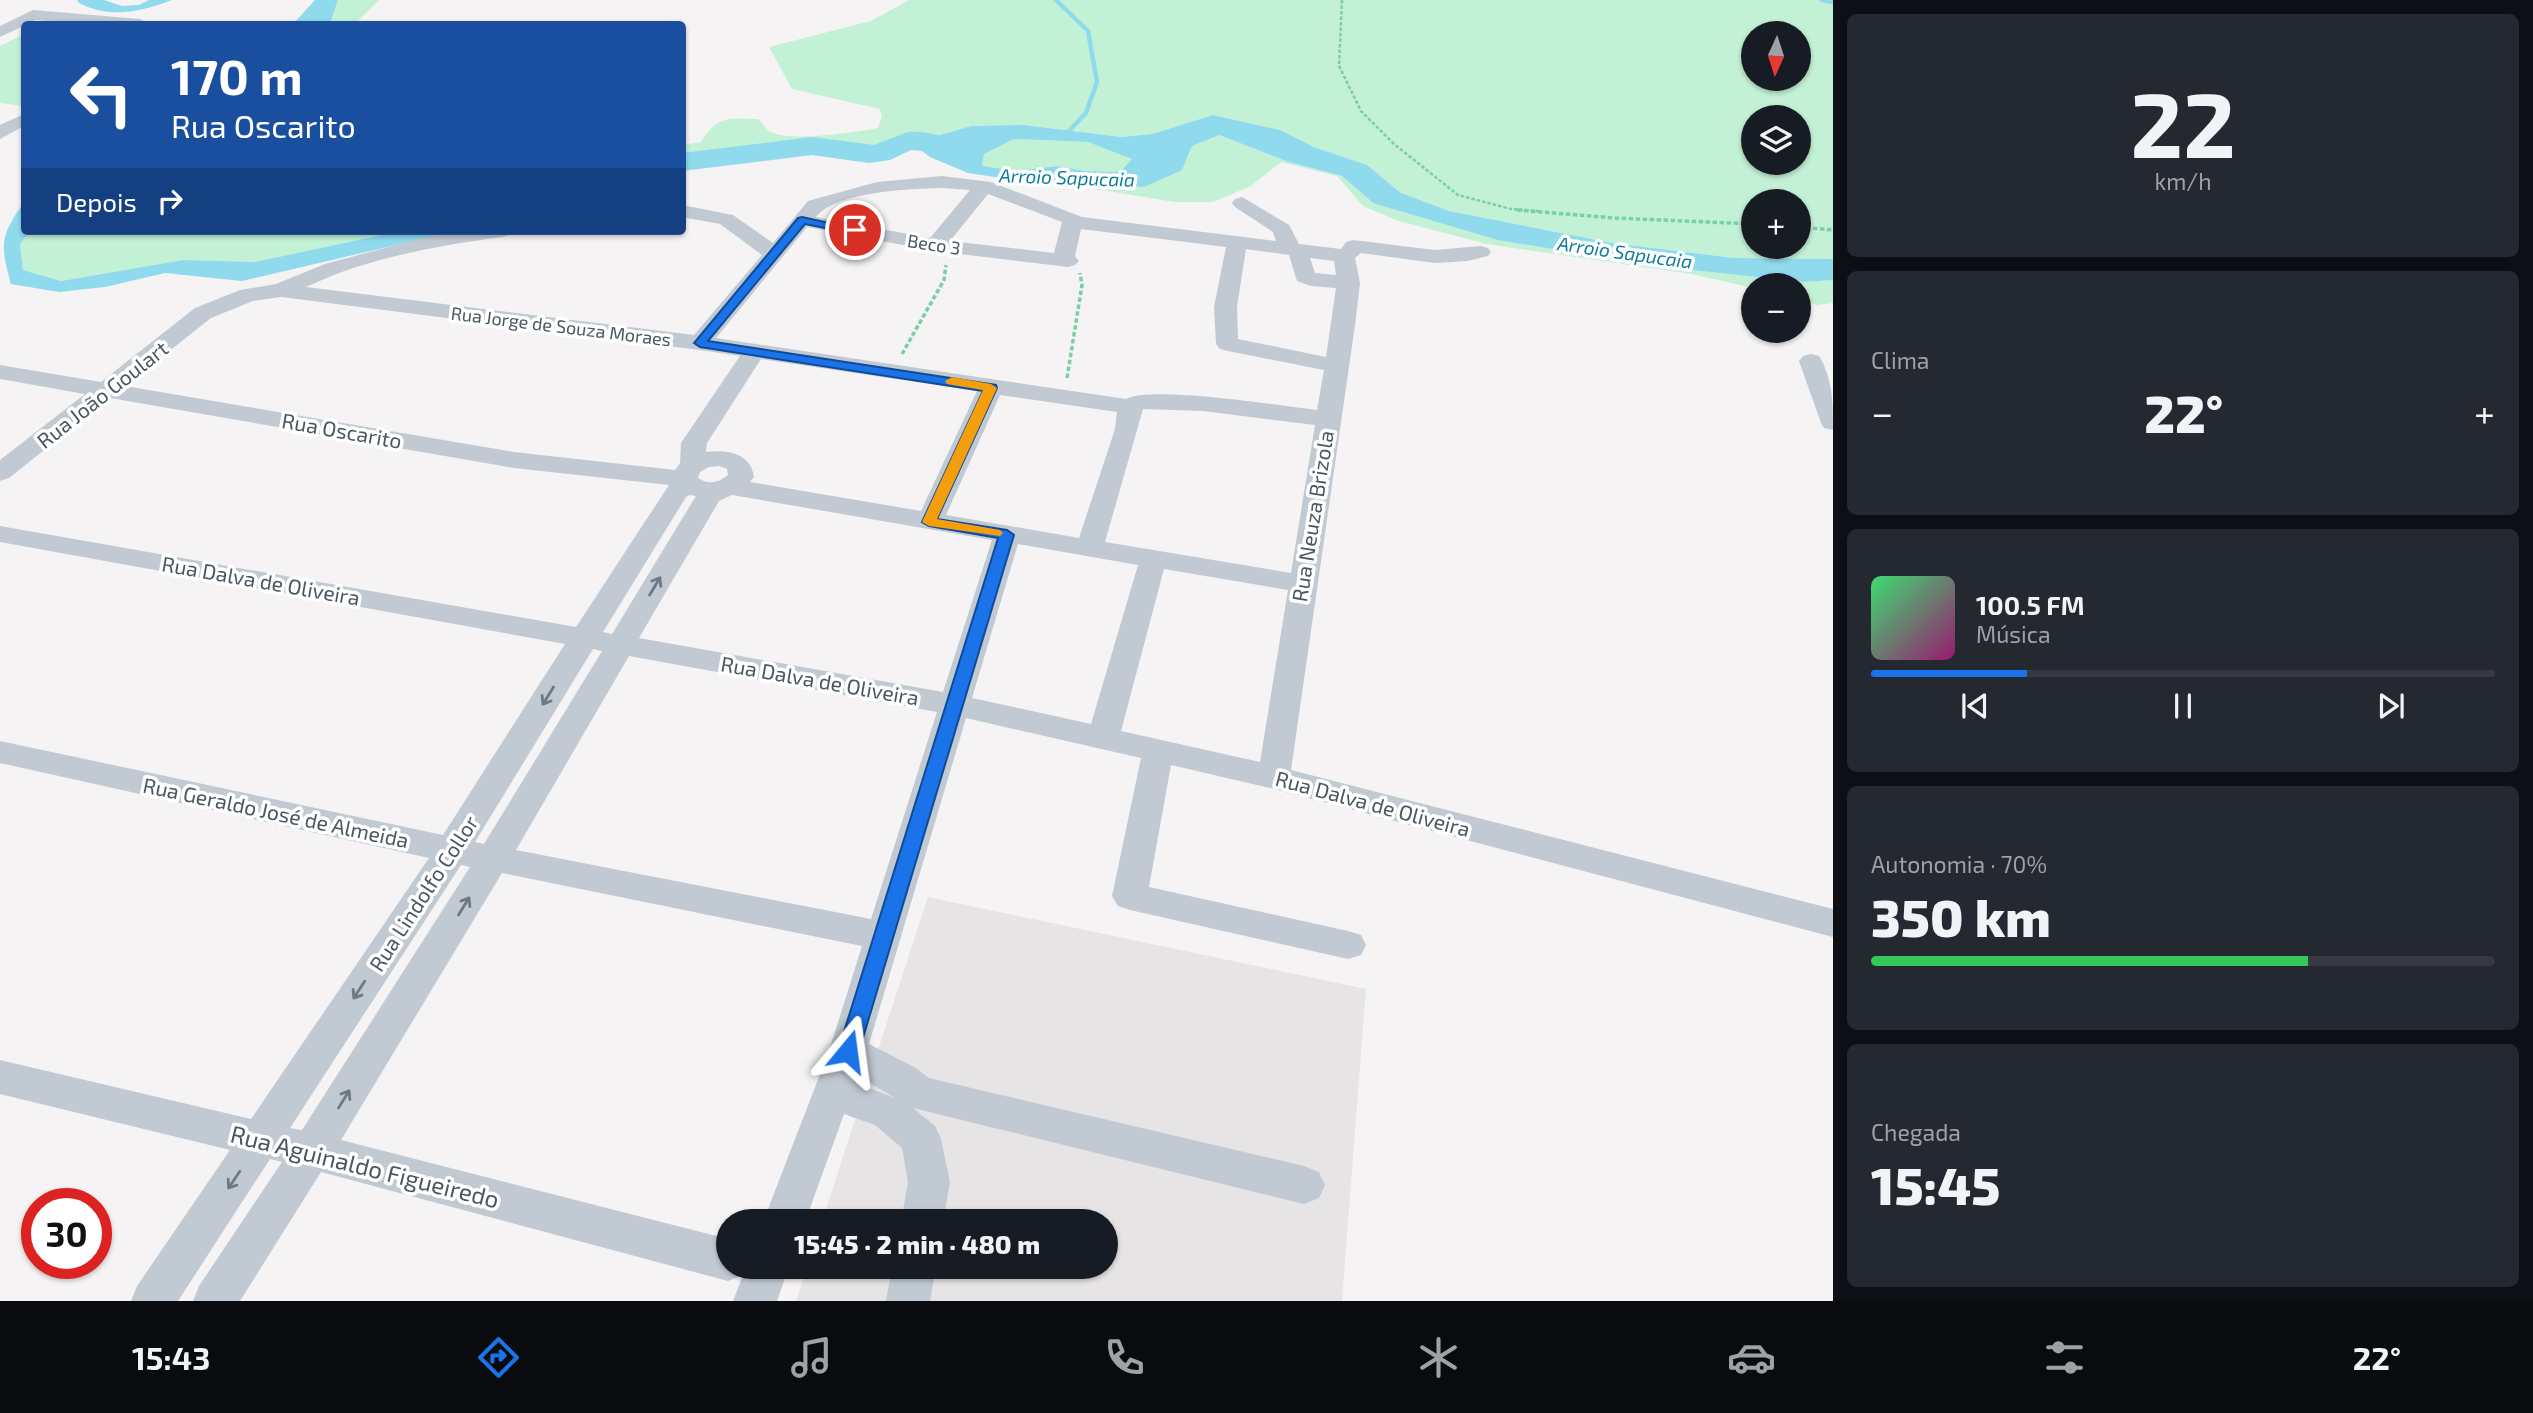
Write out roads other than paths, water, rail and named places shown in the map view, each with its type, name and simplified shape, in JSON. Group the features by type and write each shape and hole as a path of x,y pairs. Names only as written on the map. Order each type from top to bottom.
{"street":[{"path":"21,21 33,15 104,21"},
{"path":"0,32 21,21"},
{"path":"700,343 815,205 831,198 889,186 938,183 984,186 1073,219 1073,223 1100,224 1344,257 1351,252 1353,246 1444,255 1468,256 1481,252"},
{"path":"942,246 984,186"},
{"path":"1242,203 1282,229 1289,247 1298,251"},
{"path":"686,212 726,219 775,254"},
{"name":"Beco 3","path":"802,220 942,246 1068,261 1064,257 1073,223"},
{"path":"281,290 310,275 358,261 483,235"},
{"path":"1237,244 1228,297 1228,344 1336,366"},
{"path":"1298,251 1305,276 1311,280 1349,284"},
{"name":"Rua Neuza Brizola","path":"1274,777 1301,584 1345,323 1349,284 1344,257"},
{"name":"Rua Jorge de Souza Moraes","path":"203,313 248,295 281,290 700,343 1063,399 1130,407 1138,401 1151,400 1327,419"},
{"name":"Rua João Goulart","path":"0,474 203,313"},
{"path":"689,476 694,443 754,352"},
{"path":"1811,361 1832,415"},
{"name":"Rua Oscarito","path":"0,372 514,460 689,476 719,458 735,462 743,472 741,477 727,488"},
{"path":"929,522 991,388"},
{"path":"1090,547 1127,429 1130,407"},
{"name":"Rua Lindolfo Collor","path":"215,1301 312,1151 494,857 676,492 689,476"},
{"path":"727,488 1301,584"},
{"name":"Rua Lindolfo Collor","path":"153,1301 452,850 709,496 727,488"},
{"name":"Rua Dalva de Oliveira","path":"0,534 953,704 1274,777 1833,923"},
{"path":"789,1209 848,1051 1007,535"},
{"path":"1103,738 1153,559"},
{"path":"1158,751 1130,896 1348,945"},
{"name":"Rua Geraldo José de Almeida","path":"0,752 452,850 882,936"},
{"path":"848,1051 902,1080 918,1093 1304,1185"},
{"name":"Rua Aguinaldo Figueiredo","path":"0,1077 312,1151 716,1262"},
{"path":"832,1092 889,1113 921,1139 929,1182 924,1209"},
{"path":"908,1301 912,1279"}],"water":[{"path":"77,0 104,0 122,6 139,5 149,0 172,0 148,8 114,12 91,8"},
{"path":"315,0 338,0 331,21 296,21"},
{"path":"1213,115 1280,130 1314,147 1367,165 1401,193 1449,211 1612,243 1741,259 1833,259 1833,280 1811,282 1811,273 1741,273 1741,275 1673,268 1498,240 1373,203 1342,176 1289,162 1219,135 1192,146 1182,170 1144,187 1022,181 968,173 922,151 911,150 767,156 686,166 686,157 746,147 881,145 933,137 971,126 1024,125 1121,137 1152,134","holes":["1014,139 1088,142 1132,159 1120,172 1085,171 1058,166 1015,171 982,166 984,154"]},
{"path":"21,207 21,235 27,235 20,244 23,270 61,281 183,260 255,262 381,235 439,235 242,281 165,273 105,287 59,292 11,284 4,250 10,224"}],"waterway":[{"path":"1056,0 1088,31 1097,82 1086,113 1068,132 1062,132"},
{"path":"1822,0 1833,2"},
{"name":"Arroio Sapucaia","path":"686,162 812,146 877,154 915,141 927,142 944,149"}]}
